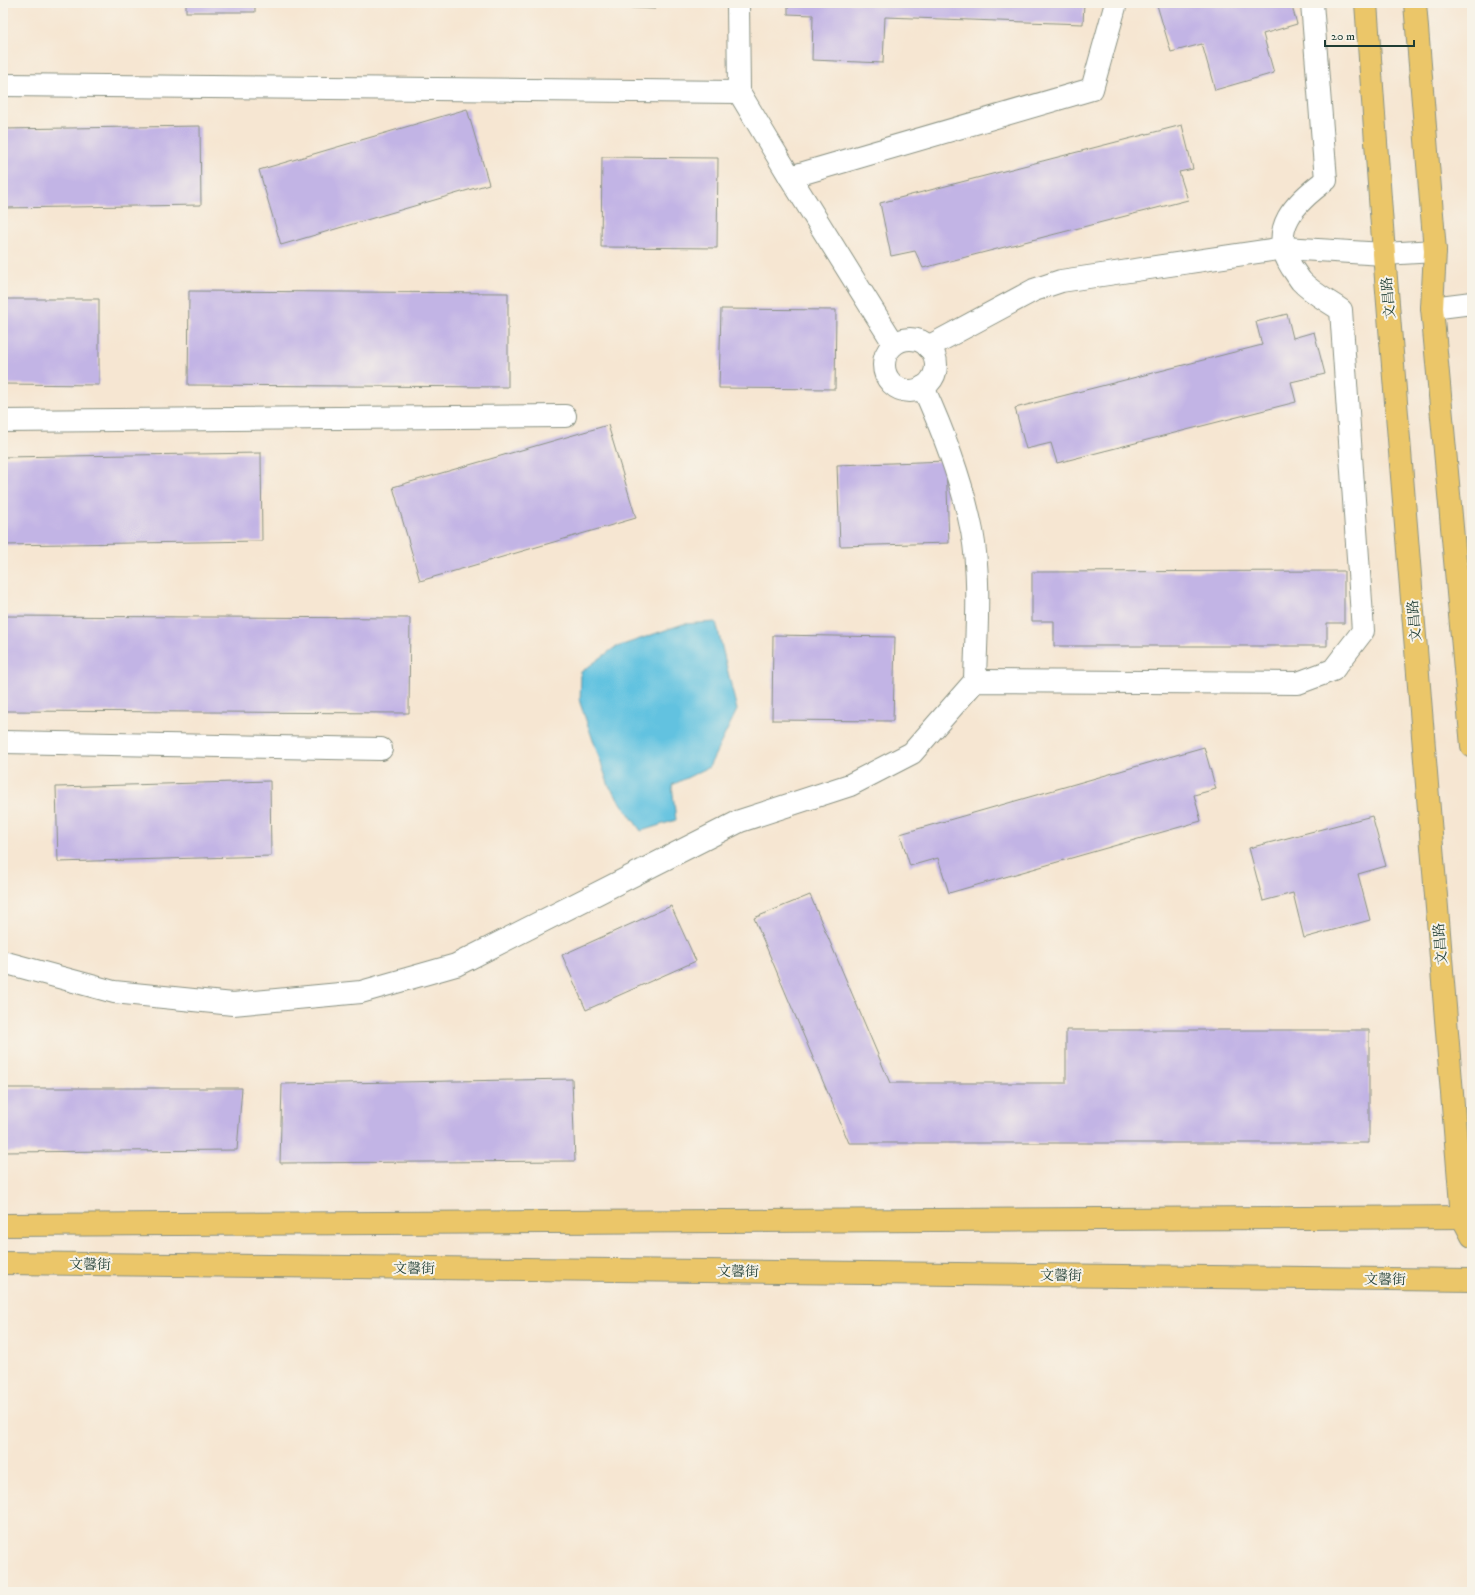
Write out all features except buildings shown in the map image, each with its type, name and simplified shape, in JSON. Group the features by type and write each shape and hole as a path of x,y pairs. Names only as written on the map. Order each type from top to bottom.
{"main road":[{"name":"文昌路","path":"1366,3 1384,254 1467,1217 1472,1236"},
{"path":"1415,3 1435,251 1432,308 1472,746"},
{"path":"3,1225 1467,1217"},
{"name":"文馨街","path":"3,1263 1472,1280"}],"street":[{"path":"738,3 739,92 894,344"},
{"path":"790,177 1092,89 1116,3"},
{"path":"975,681 1298,683 1333,670 1363,631 1341,310 1319,296 1301,281 1285,257 1282,233 1284,224 1295,206 1307,194 1326,180 1312,3"},
{"path":"3,84 739,92"},
{"path":"928,347 1034,290 1061,281 1284,248 1384,254 1435,251"},
{"path":"1432,308 1472,303"},
{"path":"910,339 919,340 928,347 935,358 934,375 929,382 923,387 914,390 906,390 891,382 886,375 884,366 885,358 894,344 902,340 910,339"},
{"path":"3,962 114,992 233,1004 361,992 456,965 740,821 850,785 912,753 975,681 976,576 972,532 960,482 940,425 923,387"},
{"path":"3,421 565,416"},
{"path":"3,742 381,749"}],"water":[{"path":"716,622 737,710 709,767 672,785 676,820 641,831 609,786 580,703 581,672 614,648 683,624"}]}
